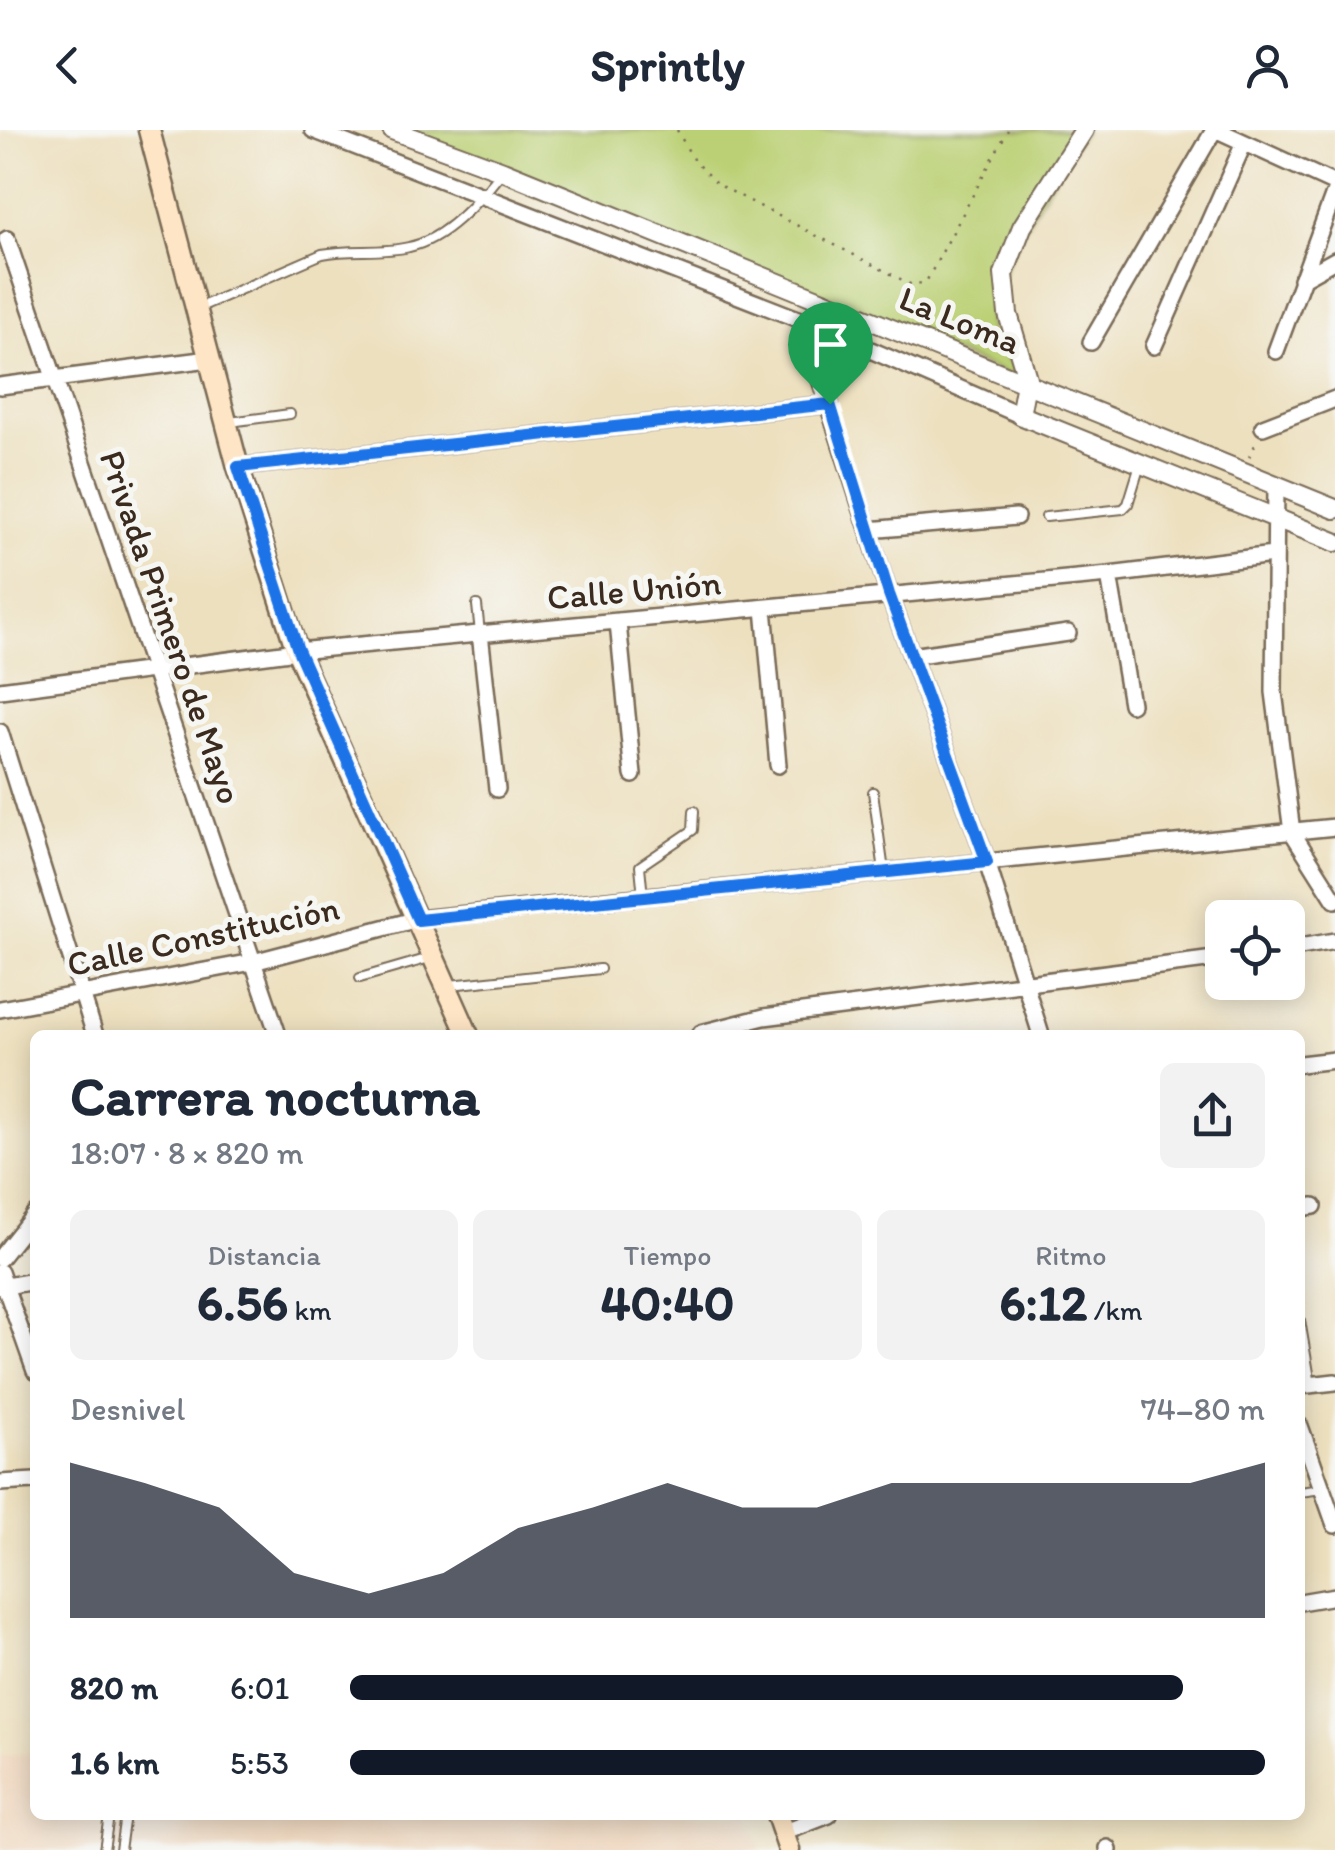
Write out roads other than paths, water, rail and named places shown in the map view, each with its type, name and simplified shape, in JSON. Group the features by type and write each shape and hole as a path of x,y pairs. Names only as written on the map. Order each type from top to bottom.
{"main road":[{"path":"146,131 238,467 298,650 466,1030"}],"street":[{"path":"313,130 811,324 1335,542"},
{"name":"La Loma","path":"392,130 824,300 1335,509"},
{"path":"1020,414 1027,382 1008,314 1004,274 1022,227 1084,130"},
{"path":"1091,342 1216,130 1335,187 1276,351"},
{"path":"1154,346 1244,143"},
{"name":"Privada Primero de Mayo","path":"7,239 276,1030"},
{"path":"1302,279 1335,260"},
{"path":"824,300 811,324 808,342 889,594 987,862 1038,1030"},
{"path":"0,386 209,360"},
{"path":"1263,427 1335,399"},
{"path":"238,467 830,404"},
{"path":"1276,485 1274,692 1292,832 1335,900"},
{"path":"869,530 1016,517"},
{"name":"Calle Unión","path":"0,690 298,650 618,623 1273,555"},
{"path":"1109,575 1131,704"},
{"path":"764,608 778,765"},
{"path":"618,623 633,775"},
{"path":"480,633 497,788"},
{"path":"911,656 1068,633"},
{"path":"0,732 93,1030"},
{"name":"Calle Constitución","path":"0,1009 253,962 418,920 1335,827"},
{"path":"1305,946 1335,942"},
{"path":"716,1030 764,1017 1205,960"},
{"path":"1305,1063 1335,1060"},
{"path":"0,1258 30,1220"},
{"path":"30,1281 1,1282 30,1358"},
{"path":"1306,1385 1335,1382"},
{"path":"1305,1440 1335,1524"},
{"path":"0,1483 30,1481"},
{"path":"1305,1601 1335,1596"},
{"path":"783,1833 816,1820"}],"lane":[{"path":"196,308 322,254 411,247 439,236 503,171"},
{"path":"226,423 290,414"},
{"path":"1046,517 1123,509 1141,463"},
{"path":"477,605 480,633"},
{"path":"873,792 885,874"},
{"path":"643,897 642,862 693,830 694,811"},
{"path":"360,978 434,957"},
{"path":"447,985 600,969"},
{"path":"1305,1491 1322,1488"},
{"path":"104,1850 108,1820"},
{"path":"120,1850 123,1820"}]}
